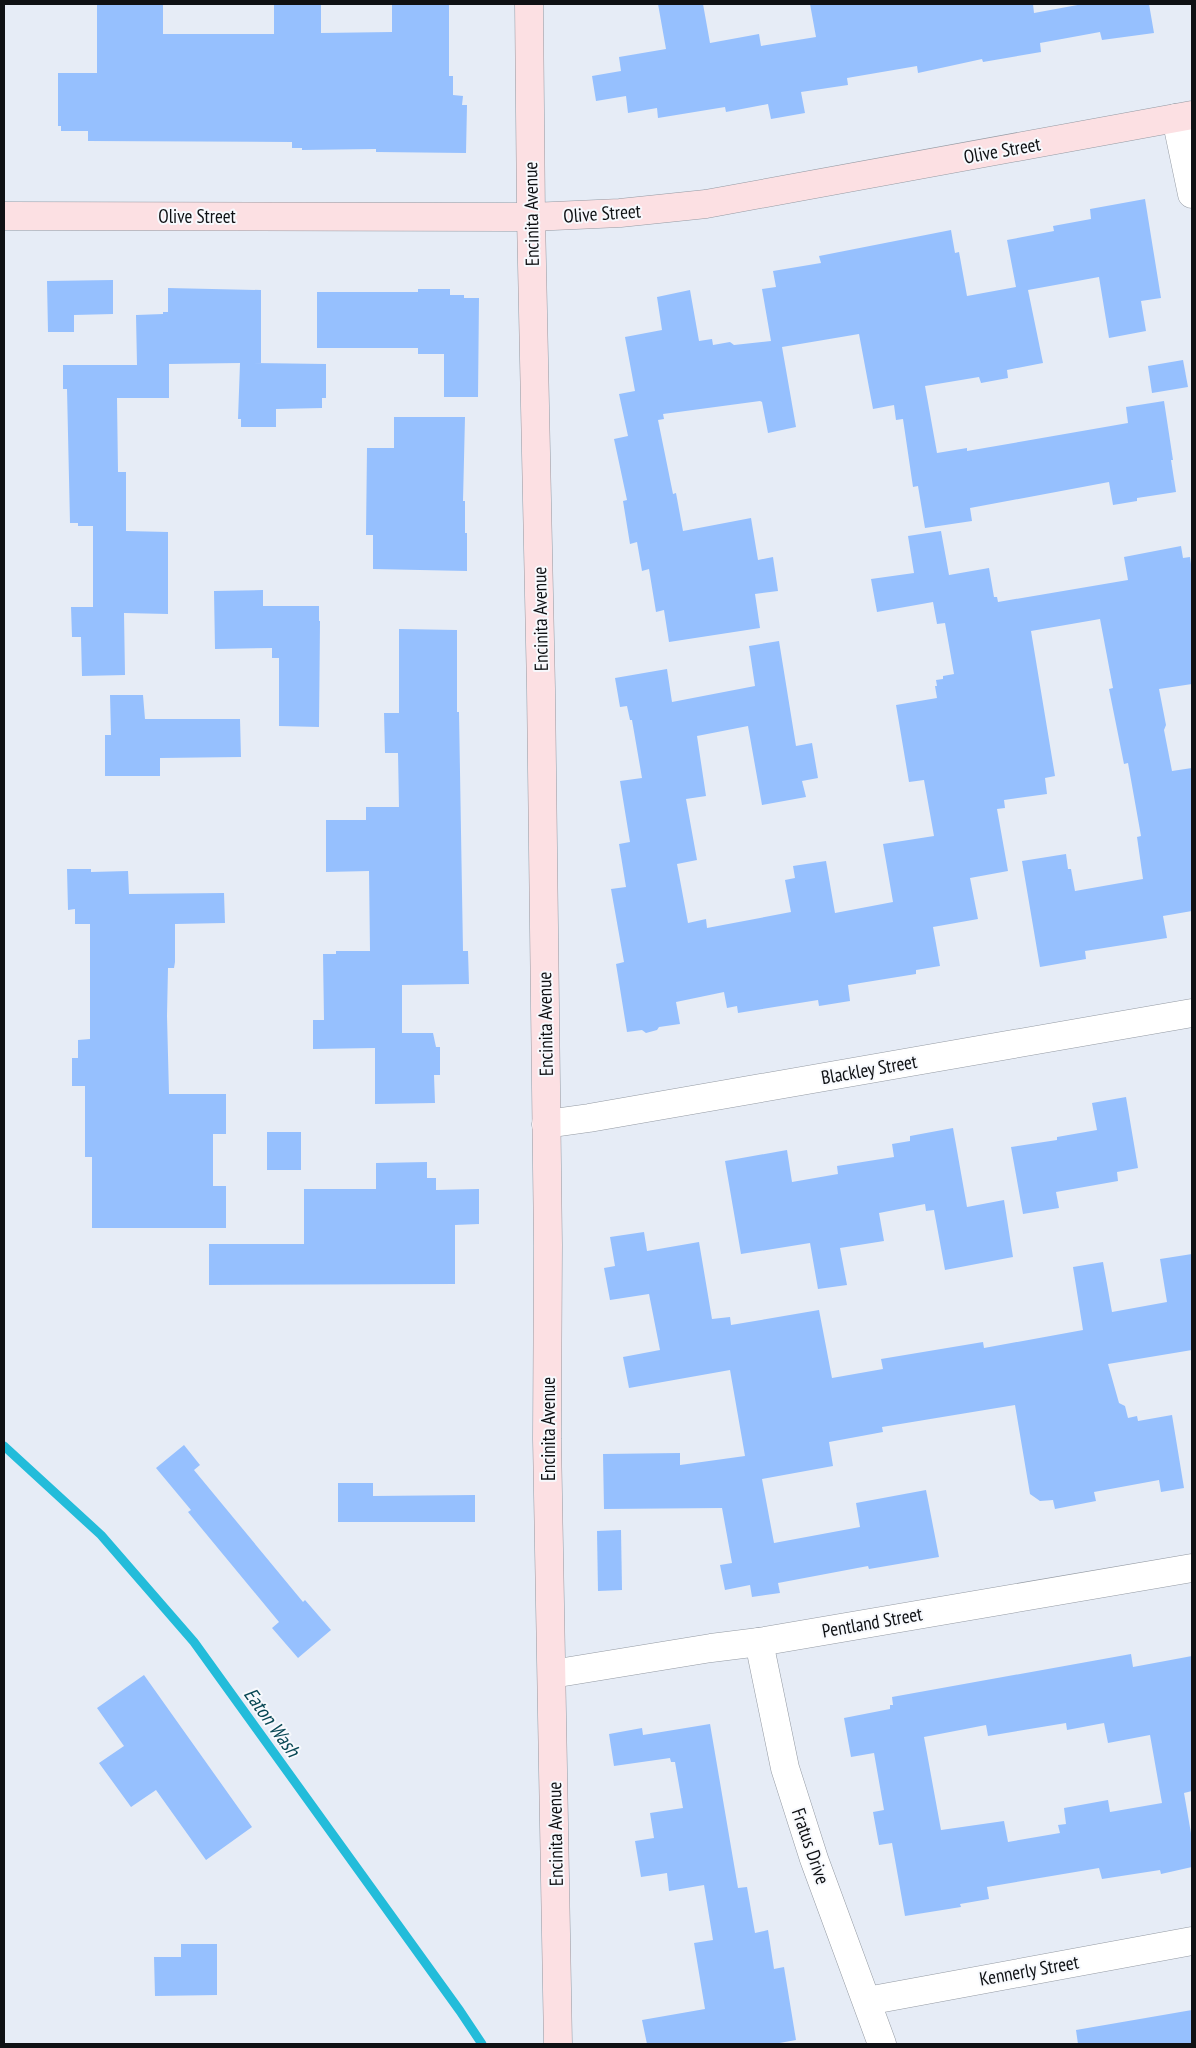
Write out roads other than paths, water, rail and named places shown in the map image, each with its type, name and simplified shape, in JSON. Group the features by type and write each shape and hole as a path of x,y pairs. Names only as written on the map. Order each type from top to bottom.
{"street":[{"name":"Encinita Avenue","path":"529,4 531,217 541,689 548,1245 547,1439 558,2044"},
{"name":"Olive Street","path":"4,216 531,217 620,213 706,204 1184,116"},
{"path":"1184,116 1192,194"},
{"name":"Blackley Street","path":"546,1124 1192,1013"},
{"name":"Pentland Street","path":"552,1674 759,1642 1192,1568"},
{"name":"Fratus Drive","path":"759,1642 785,1768 814,1859 882,2044"},
{"name":"Kennerly Street","path":"867,2001 1192,1941"}],"waterway":[{"name":"Eaton Wash","path":"4,1446 101,1535 194,1642 482,2044"}]}
